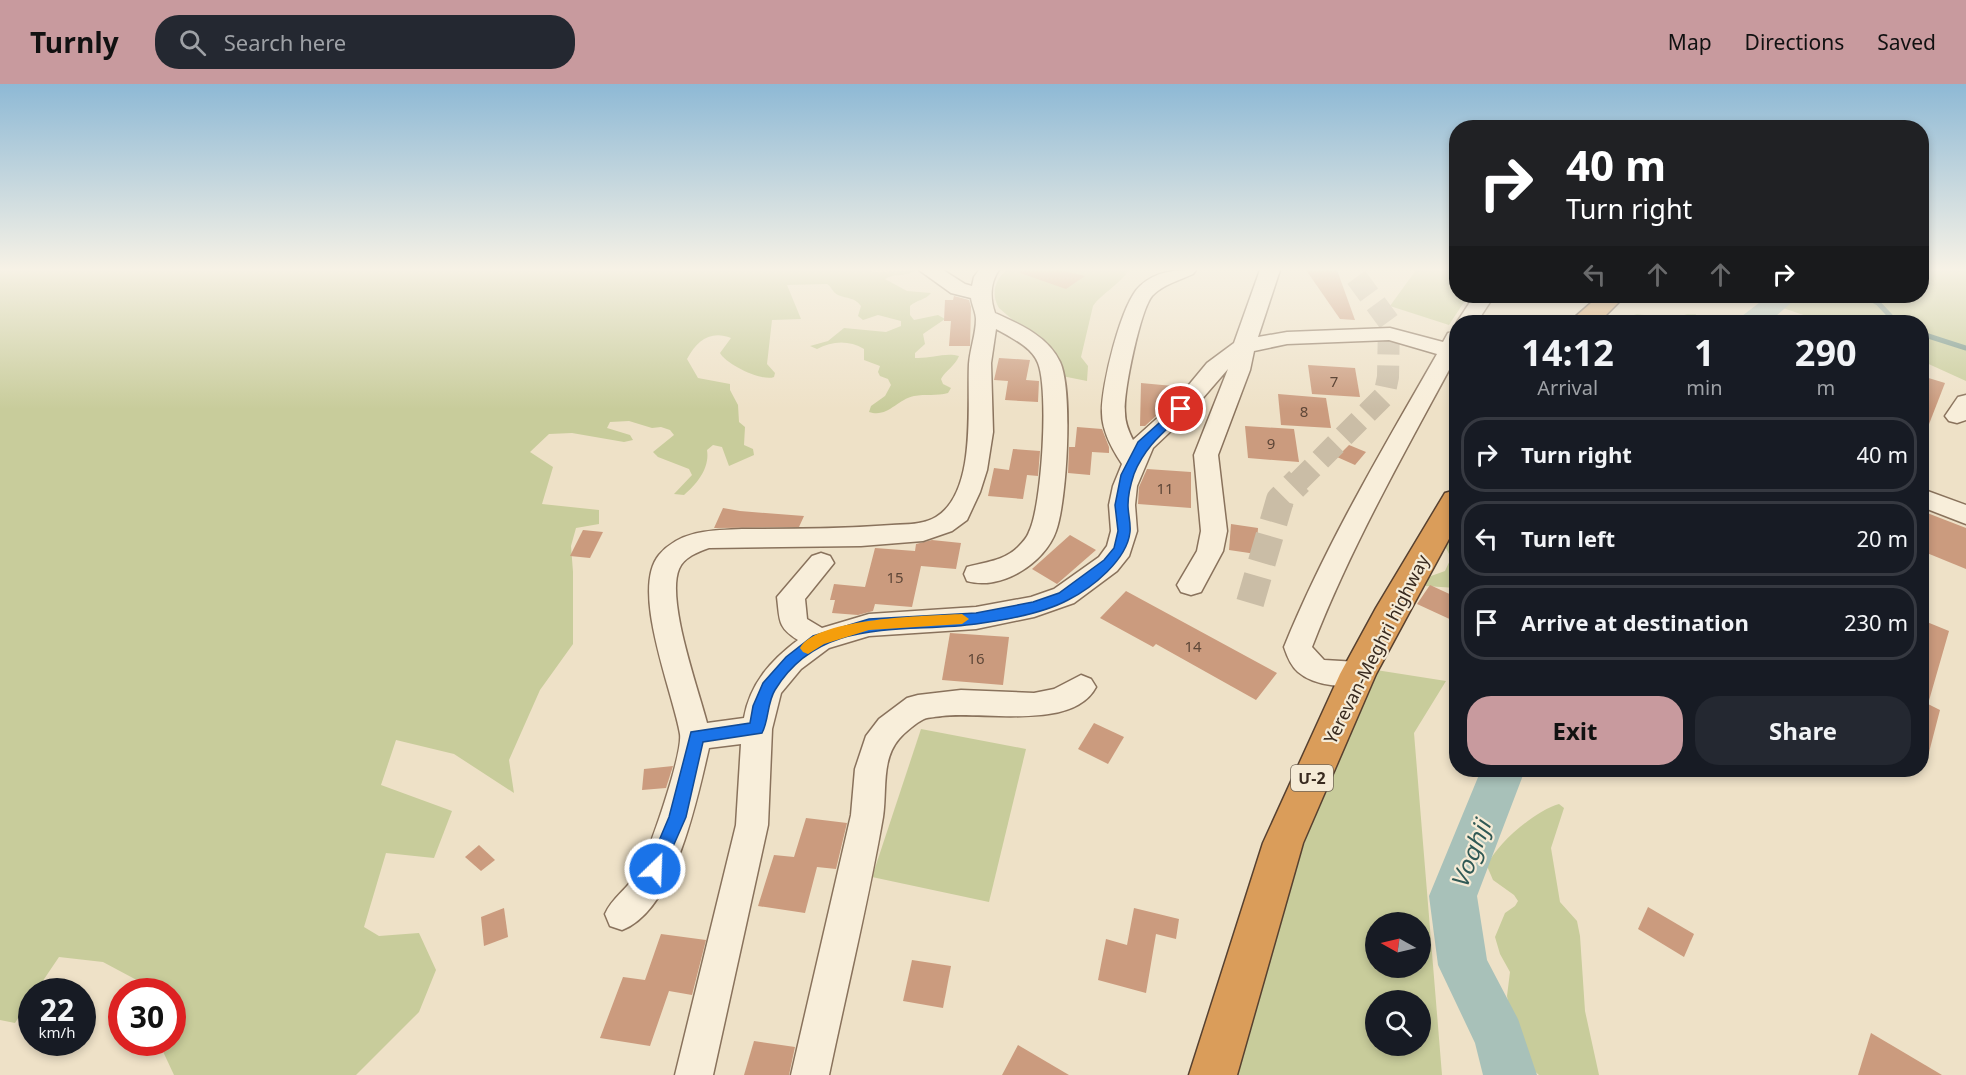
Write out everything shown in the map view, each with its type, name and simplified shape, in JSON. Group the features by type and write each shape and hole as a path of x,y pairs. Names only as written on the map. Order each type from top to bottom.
{"highway":[{"name":"Yerevan-Meghri highway","path":"1213,1075 1283,843 1358,674 1393,607 1449,512"}],"street":[{"path":"622,914 648,886 677,817 696,737 668,632 662,585 668,562 683,548 707,538 861,537 924,532 943,525 958,514 972,481 981,432 980,363 983,316"},
{"path":"977,574 991,572 1024,557 1042,532 1054,440 1054,386 1049,362 1033,342 998,316"},
{"path":"1134,316 1113,404 1115,424 1134,463"},
{"path":"1191,585 1210,551 1214,531 1206,455 1239,370 1254,316"},
{"path":"694,1075 752,825 757,729 761,706 768,687 791,661 819,640 869,625 976,618 1034,607 1064,596 1108,564 1120,549 1124,531 1122,505 1128,475 1142,444 1181,409 1215,368 1244,346 1287,338 1390,334 1449,344"},
{"path":"1358,674 1326,673 1316,670 1301,657 1298,647 1332,568 1449,350"},
{"path":"1929,501 1966,515"},
{"path":"819,640 794,624 791,597 821,563"},
{"path":"810,1075 867,815 871,769 877,745 890,728 918,707 961,702 1034,705 1061,699 1081,687"},
{"path":"696,737 757,729"}],"green space":[{"path":"0,316 800,316 801,319 772,320 767,364 775,373 774,377 753,375 729,362 720,353 731,338 723,336 710,336 700,342 687,359 698,378 730,384 730,390 738,405 739,422 745,427 744,445 753,449 754,455 729,466 722,447 713,445 707,450 706,463 698,481 684,495 674,494 692,475 689,469 658,457 653,452 674,435 670,430 661,427 652,428 629,421 610,422 607,428 630,435 633,440 624,442 572,433 549,434 530,452 553,467 542,504 599,510 599,524 576,528 571,546 573,644 540,690 509,760 514,793 454,754 396,740 381,785 452,811 434,858 386,853 364,927 379,936 419,933 436,970 419,1012 356,1075 174,1075 165,1056 186,1056 186,978 133,978 103,962 59,957 45,978 18,978 18,1018 15,1023 0,1020"},
{"path":"858,316 874,316 863,320"},
{"path":"883,316 911,316 914,320 940,316 945,319 923,334 925,344 915,353 915,358 959,356 941,379 943,384 951,388 948,393 914,396 882,413 869,412 871,406 885,396 891,385 888,379 880,376 878,372 880,366 864,360 864,349 852,344 835,343 817,349 810,346 828,341 844,328 886,332 901,326 901,321"},
{"path":"1008,316 1091,316 1081,357 1088,366 1087,381 1062,376 1060,361"},
{"path":"1422,316 1449,316 1449,325"},
{"path":"1929,316 1966,316 1966,381 1929,364"},
{"path":"1449,534 1449,554 1445,546 1445,538"},
{"path":"1449,562 1449,588 1426,586 1424,582 1431,576 1445,571"},
{"path":"1376,670 1446,681 1414,733 1429,912 1365,912 1365,978 1431,978 1431,941 1442,1075 1234,1075 1260,977 1318,802"},
{"path":"921,729 1026,749 989,902 872,877"},
{"path":"1559,804 1564,808 1551,848 1560,902 1577,921 1585,1011 1599,1075 1539,1075 1531,1068 1515,1039 1507,996 1510,972 1500,954 1495,937 1505,913 1518,901 1514,895 1493,880 1487,866 1499,848 1518,829 1539,813"}],"building":[{"path":"944,316 971,316 970,346 949,346 951,321 944,321"},
{"path":"1338,316 1354,316 1355,320 1340,319"},
{"path":"999,358 1030,360 1026,380 1039,381 1038,402 1005,400 1008,381 994,380"},
{"path":"1308,365 1355,368 1360,397 1312,394"},
{"path":"1929,378 1945,383 1929,424"},
{"path":"1141,383 1173,386 1173,401 1166,407 1157,406 1156,416 1145,426 1140,426"},
{"path":"1278,394 1326,398 1331,428 1281,425"},
{"path":"1245,426 1294,429 1299,462 1248,458"},
{"path":"1077,427 1102,429 1109,447 1109,453 1092,452 1090,475 1068,473 1069,447 1075,447"},
{"path":"1349,445 1366,452 1355,465 1337,457"},
{"path":"1013,449 1040,451 1038,476 1027,475 1023,499 988,496 994,468 1009,470"},
{"path":"1147,469 1191,472 1191,508 1138,504 1139,487"},
{"path":"723,508 804,516 799,527 714,528"},
{"path":"1929,514 1966,528 1966,569 1929,554"},
{"path":"1231,524 1258,528 1256,554 1229,550"},
{"path":"583,530 603,532 590,558 570,556"},
{"path":"1070,535 1096,550 1057,584 1032,569"},
{"path":"932,540 961,543 956,569 921,566 912,607 875,604 873,611 858,615 832,613 835,600 830,600 834,584 865,587 875,548 915,551 916,544"},
{"path":"1430,585 1449,594 1449,619 1417,604"},
{"path":"1126,591 1277,673 1256,700 1156,644 1153,647 1100,618"},
{"path":"1929,623 1949,631 1929,701"},
{"path":"950,633 1009,637 1003,685 942,680"},
{"path":"1929,704 1940,710 1929,752"},
{"path":"1094,723 1124,737 1108,764 1078,749"},
{"path":"673,766 666,788 642,790 644,769"},
{"path":"806,818 847,823 836,869 817,867 805,913 758,906 774,855 794,857"},
{"path":"479,845 495,860 481,871 465,857"},
{"path":"1648,907 1694,934 1684,957 1638,929"},
{"path":"504,908 508,937 484,946 481,917"},
{"path":"1134,908 1179,919 1176,939 1156,934 1146,993 1098,980 1106,939 1127,945"},
{"path":"661,934 706,940 692,995 669,991 650,1046 600,1038 623,977 645,980"},
{"path":"912,960 951,966 943,1008 903,1001"},
{"path":"1871,1033 1942,1075 1858,1075"},
{"path":"754,1041 795,1047 789,1075 744,1075"},
{"path":"1018,1045 1069,1075 1002,1075"}],"waterway":[{"path":"1929,336 1966,348"},
{"name":"Voghji","path":"1500,777 1453,896 1463,965 1500,1037 1510,1075"}],"tunnel":[{"path":"1250,603 1280,500 1384,396 1388,377 1389,322 1385,316"}],"slow traffic":[{"path":"808,648 819,640 869,625 887,622 962,619"}],"route":[{"path":"655,869 677,817 696,737 757,729 761,706 768,687 791,661 819,640 887,622 976,618 1034,607 1064,596 1108,564 1120,549 1124,531 1122,505 1128,475 1142,444 1181,409"}]}
